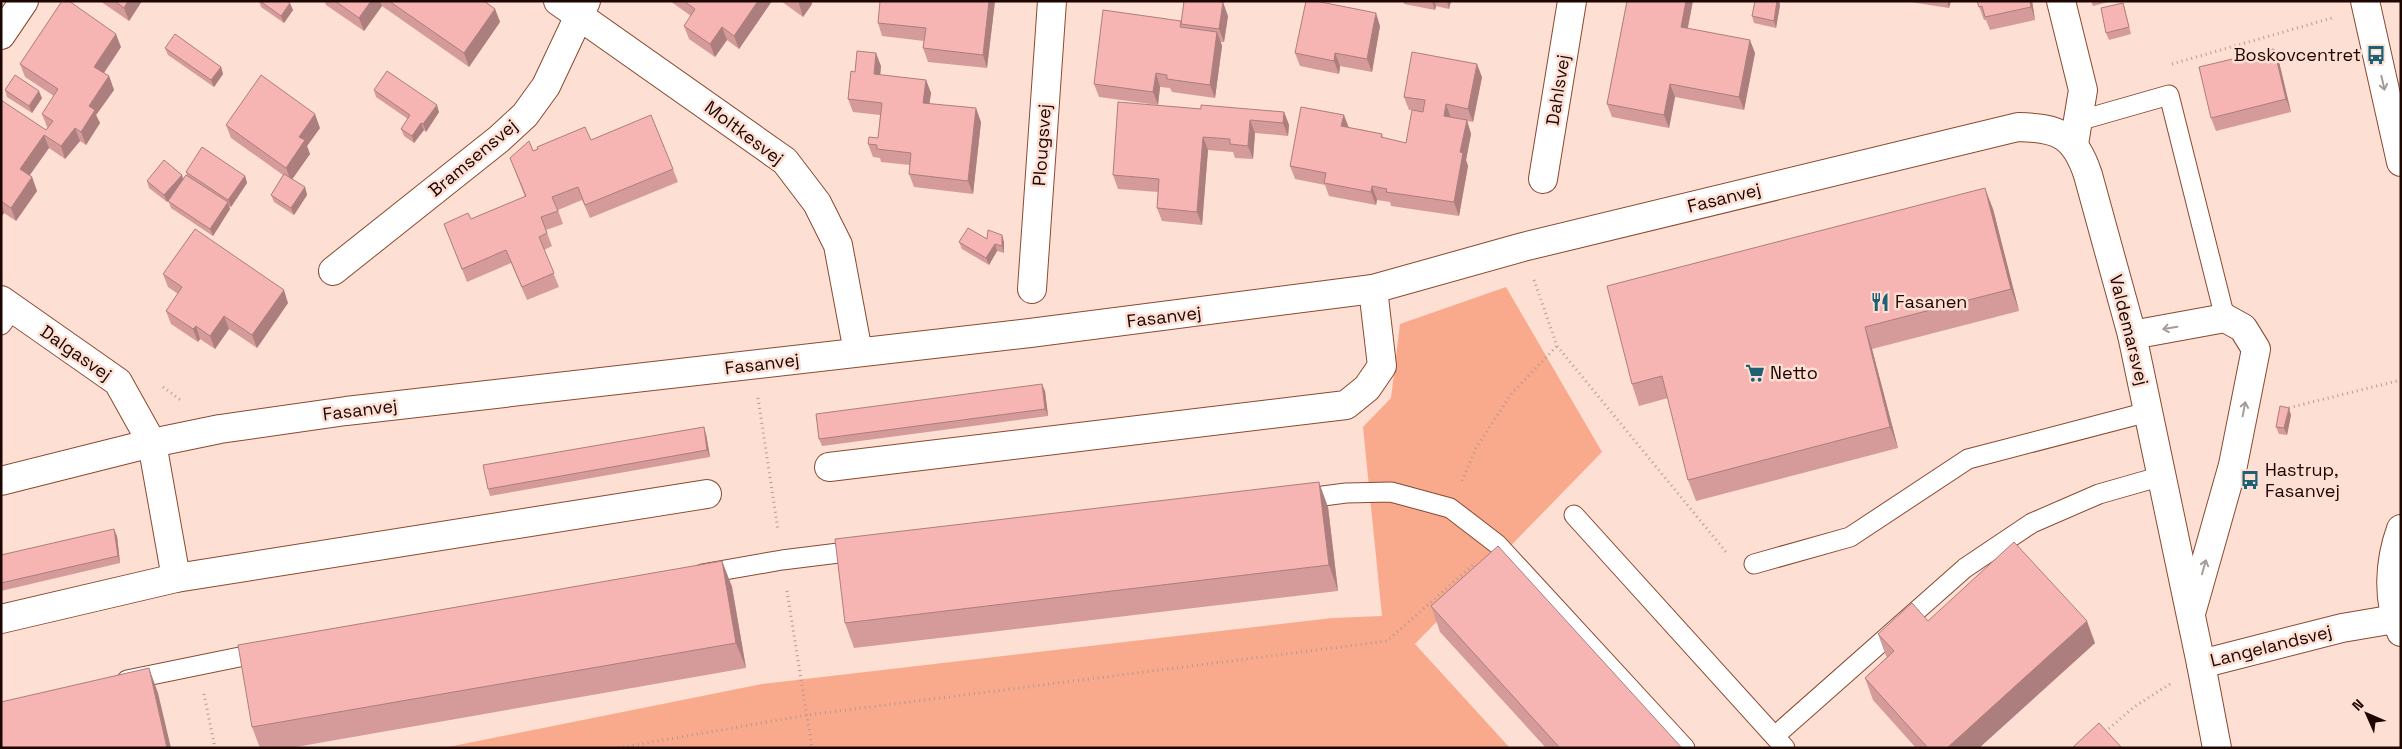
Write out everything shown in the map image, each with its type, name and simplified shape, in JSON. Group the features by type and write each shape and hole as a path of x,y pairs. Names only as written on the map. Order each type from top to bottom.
{"street":[{"path":"1,35 24,1"},
{"name":"Plougsvej","path":"1032,289 1052,1"},
{"name":"Dahlsvej","path":"1543,179 1572,1"},
{"path":"2061,1 2083,90 2076,132"},
{"path":"2366,5 2401,162"},
{"name":"Bramsensvej","path":"333,271 499,139 525,115 546,86 575,6"},
{"name":"Moltkesvej","path":"575,6 785,161 817,203 838,245 858,352"},
{"name":"Fasanvej","path":"1,481 152,443 220,429 346,411 1236,308 1373,289 1523,247 2018,127 2076,132"},
{"name":"Valdemarsvej","path":"2076,132 2132,335 2201,664"},
{"path":"829,467 1346,405 1367,388 1382,366 1373,289"},
{"name":"Dalgasvej","path":"5,311 118,382 152,443"},
{"path":"2132,335 2225,318 2243,328 2256,350 2233,465 2191,614"},
{"path":"152,443 176,578"},
{"path":"1,619 176,578 707,494"},
{"path":"2398,625 2391,569 2401,529"},
{"name":"Langelandsvej","path":"2217,748 2201,664 2342,628 2398,625"}],"lane":[{"path":"2076,132 2169,95 2225,318"},
{"path":"1754,564 1850,537 1968,459 2148,412"},
{"path":"1574,515 1780,742 1965,568 2032,523 2099,494 2162,476"},
{"path":"1286,500 1346,493 1391,492 1450,508 1497,544 1685,748"},
{"path":"685,577 782,560 881,548"},
{"path":"114,683 198,664 286,648"}],"path":[{"path":"2168,66 2366,5"},
{"path":"1523,247 1557,346 1734,562 1754,564"},
{"path":"1450,508 1476,448 1512,394 1557,346"},
{"path":"2242,419 2401,380"},
{"path":"618,748 807,715 1387,641 1497,544"},
{"path":"198,664 215,748"},
{"path":"2101,736 2134,707 2201,664"}],"shaded area":[{"path":"1506,287 1602,452 1415,644 1510,748 443,748 762,684 1332,618 1382,616 1363,427 1391,398 1400,324"}],"building":[{"path":"62,1 69,1 116,34 94,67 109,76 89,106 95,110 81,132 75,128 61,146 44,135 20,169 32,177 11,208 1,201 1,100 46,130 53,121 42,114 58,89 20,64"},
{"path":"115,1 128,1 124,8"},
{"path":"260,1 287,1 290,3 281,16"},
{"path":"335,1 371,1 359,18"},
{"path":"389,1 484,1 495,9 464,53"},
{"path":"684,1 758,1 734,36 722,27 710,44 684,26 695,9"},
{"path":"880,1 989,1 983,55 923,48 926,28 878,23"},
{"path":"1184,1 1223,2 1219,29 1181,24"},
{"path":"1306,1 1316,1 1376,13 1367,59 1335,53 1334,61 1295,53"},
{"path":"1627,1 1686,1 1681,27 1750,40 1739,97 1670,84 1664,115 1607,104"},
{"path":"1755,1 1777,1 1774,21 1752,16"},
{"path":"1977,1 2030,1 2031,7 1985,17 1982,6 1979,7"},
{"path":"2123,3 2129,27 2106,33 2101,8"},
{"path":"1103,10 1181,21 1180,27 1217,32 1210,85 1167,79 1167,75 1156,73 1153,92 1094,84"},
{"path":"175,34 221,67 211,80 165,48"},
{"path":"2274,49 2286,99 2211,118 2199,67"},
{"path":"857,51 876,53 874,74 926,80 923,103 976,108 968,181 909,174 911,153 877,149 877,145 868,144 869,137 878,138 882,103 848,99 851,71 855,72"},
{"path":"1412,52 1477,64 1468,109 1446,104 1444,116 1467,120 1460,152 1463,153 1454,202 1386,192 1387,189 1372,186 1371,192 1324,183 1326,173 1290,166 1301,107 1344,115 1341,126 1382,134 1381,137 1406,143 1412,110 1423,112 1425,100 1404,97"},
{"path":"387,71 437,105 412,136 401,129 410,115 374,90"},
{"path":"15,75 39,91 29,106 5,90"},
{"path":"261,75 315,114 299,137 305,140 286,168 226,125"},
{"path":"1118,102 1201,109 1201,105 1284,112 1283,123 1250,120 1248,146 1230,144 1230,139 1203,137 1197,212 1157,208 1159,179 1113,175"},
{"path":"651,115 673,169 585,205 578,187 552,197 558,211 541,217 547,233 539,237 554,273 522,287 506,250 462,269 444,224 468,213 471,219 526,196 510,158 529,141 533,151 538,149 537,147 585,127 591,140"},
{"path":"202,147 245,176 228,200 186,172"},
{"path":"164,160 182,175 164,195 147,181"},
{"path":"284,174 305,187 291,208 271,195"},
{"path":"186,175 228,202 210,229 168,201"},
{"name":"Netto","path":"1985,188 2011,289 1865,327 1890,427 1688,480 1662,376 1632,384 1607,286"},
{"path":"968,228 987,239 988,230 1002,235 1002,246 995,244 986,258 959,242"},
{"path":"195,229 284,290 252,335 224,316 210,336 196,326 193,329 166,311 182,287 163,274"},
{"path":"1042,384 1045,409 819,439 816,414"},
{"path":"2280,406 2289,408 2284,428 2276,427"},
{"path":"704,427 707,450 488,489 483,465"},
{"path":"1319,482 1329,565 845,623 835,539"},
{"path":"114,529 118,556 1,583 1,555"},
{"path":"2014,542 2087,621 1947,748 1928,748 1865,678 1894,651 1878,634 1912,603 1928,621"},
{"path":"1498,546 1682,748 1560,748 1431,606"},
{"path":"722,561 736,643 252,727 238,645"},
{"path":"149,668 167,748 1,748 1,702"},
{"path":"2099,723 2122,748 2072,748"}],"place":[{"name":"Boskovcentret","path":"2376,55"},
{"name":"Fasanen","path":"1880,302"},
{"name":"Netto","path":"1755,373"},
{"name":"Hastrup, Fasanvej","path":"2250,480"}]}
